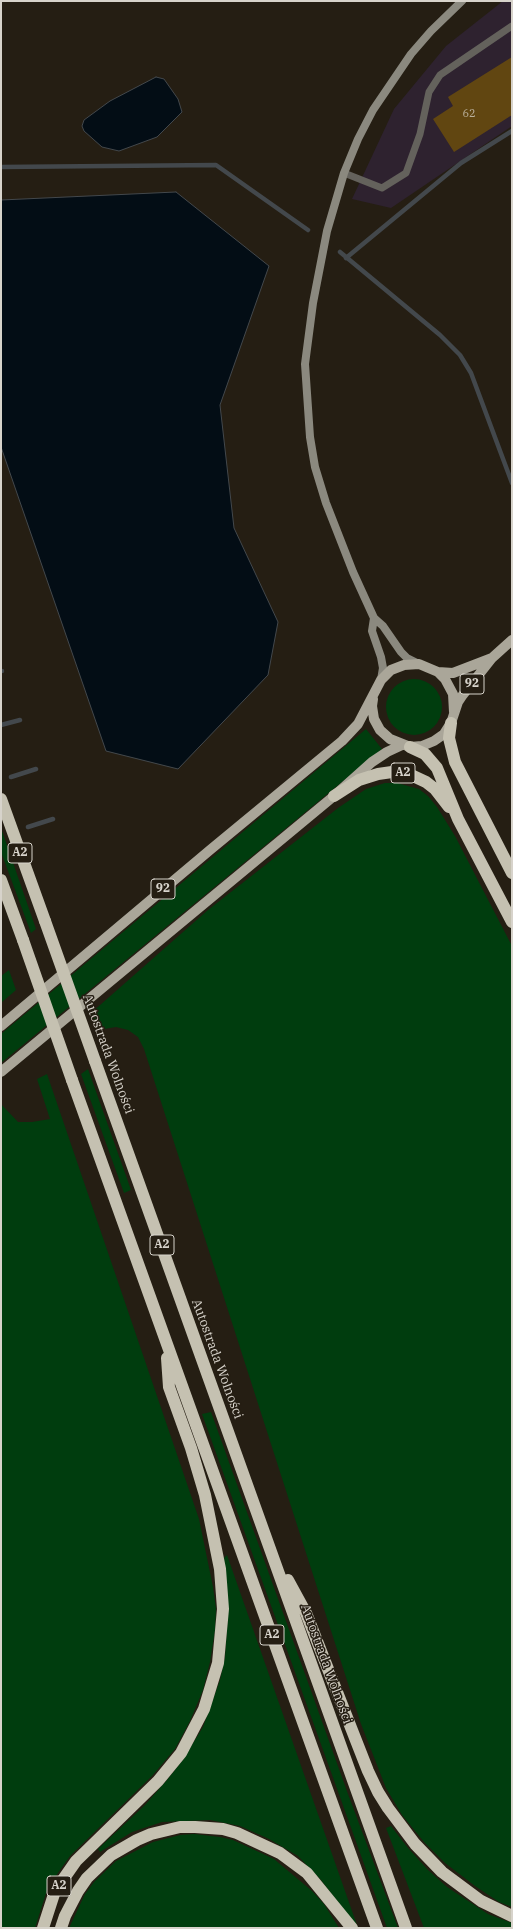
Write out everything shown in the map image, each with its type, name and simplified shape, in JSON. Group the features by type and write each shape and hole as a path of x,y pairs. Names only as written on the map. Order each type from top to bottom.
{"highway":[{"path":"452,718 449,738 455,762 512,873"},
{"name":"A2","path":"406,746 425,754 437,768 458,819 512,922"},
{"name":"A2","path":"334,796 359,780 372,775 392,772 405,774 416,777 430,785 444,799 458,819"},
{"name":"Autostrada Wolności","path":"1,799 406,1928"},
{"name":"A2","path":"1,880 377,1928"},
{"name":"A2","path":"43,1928 55,1891 76,1861 158,1782 181,1753 204,1709 218,1663 223,1609 220,1569 205,1495 191,1448 169,1387 166,1343"},
{"name":"A2","path":"269,1544 306,1613 366,1765 381,1798 406,1833 442,1872 481,1901 512,1916"},
{"name":"A2","path":"61,1928 65,1916 78,1891 87,1878 112,1855 131,1843 151,1834 180,1827 223,1829 237,1833 280,1853 307,1873 352,1928"}],"main road":[{"name":"92","path":"1,1072 378,758 406,746 422,746 434,741 444,734 462,696 492,658 512,640"},
{"name":"92","path":"438,672 453,673 492,658"},
{"name":"92","path":"1,1026 342,741 358,724 381,680 391,670 404,665 419,664 438,672 445,678 453,694 452,718"},
{"name":"92","path":"374,693 372,706 374,718 380,730 390,739 406,746"}],"street":[{"path":"419,664 404,655 374,618 353,572 326,503 315,467 307,400 306,364 318,274 327,230 344,173 358,139 390,85 412,54 431,32 462,1"},
{"path":"374,618 372,631 381,656 383,668 381,680"}],"lane":[{"path":"344,173 382,188 406,173 420,134 429,92 440,75 512,26"}],"shaded area":[{"path":"503,1 512,1 512,126 391,208 352,199 394,109 446,46"},
{"path":"156,77 164,79 178,99 182,112 157,137 119,151 102,147 84,131 82,126 84,120 110,101"},
{"path":"176,192 269,266 220,405 234,528 278,622 268,675 178,769 106,751 1,447 1,200"}],"green space":[{"path":"409,679 419,679 434,687 440,696 442,707 440,718 434,727 419,735 409,735 398,730 391,723 386,712 386,702 391,691 398,684"},
{"path":"366,729 382,749 1,1063 1,1034"},
{"path":"385,783 397,783 419,789 428,796 437,807 455,836 512,946 512,1907 499,1902 445,1863 424,1842 402,1815 386,1788 361,1724 144,1049 138,1037 128,1030 116,1027 98,1030 91,1013 208,910 338,808 366,789"},
{"path":"1,828 36,929 31,933 1,852"},
{"path":"9,970 16,990 1,1003 1,976"},
{"path":"88,1069 131,1190 124,1193 81,1074"},
{"path":"47,1074 199,1519 213,1587 216,1609 215,1630 210,1662 203,1690 190,1721 175,1749 152,1776 70,1856 48,1887 35,1928 1,1928 1,1104 18,1122 32,1122 50,1119 37,1079"},
{"path":"211,1412 348,1794 398,1928 387,1928 202,1414"},
{"path":"227,1555 358,1928 321,1880 298,1856 269,1839 240,1826 210,1820 162,1822 132,1832 100,1852 98,1849 145,1805 167,1780 182,1761 203,1727 220,1680 225,1657 228,1615 224,1558"},
{"path":"391,1826 428,1870 447,1887 488,1914 512,1923 512,1928 424,1928 386,1828"},
{"path":"194,1834 233,1840 274,1859 312,1891 324,1904 339,1928 69,1928 85,1894 94,1882 116,1861 153,1842 180,1835"}],"building":[{"path":"512,57 512,115 454,152 433,119 453,106 448,97"}],"waterway":[{"path":"346,258 461,163 512,131"},
{"path":"1,167 216,165 308,230"},
{"path":"340,252 440,335 460,355 471,373 512,483"},
{"path":"1,725 20,720"},
{"path":"11,777 36,769"},
{"path":"28,827 53,819"}]}
